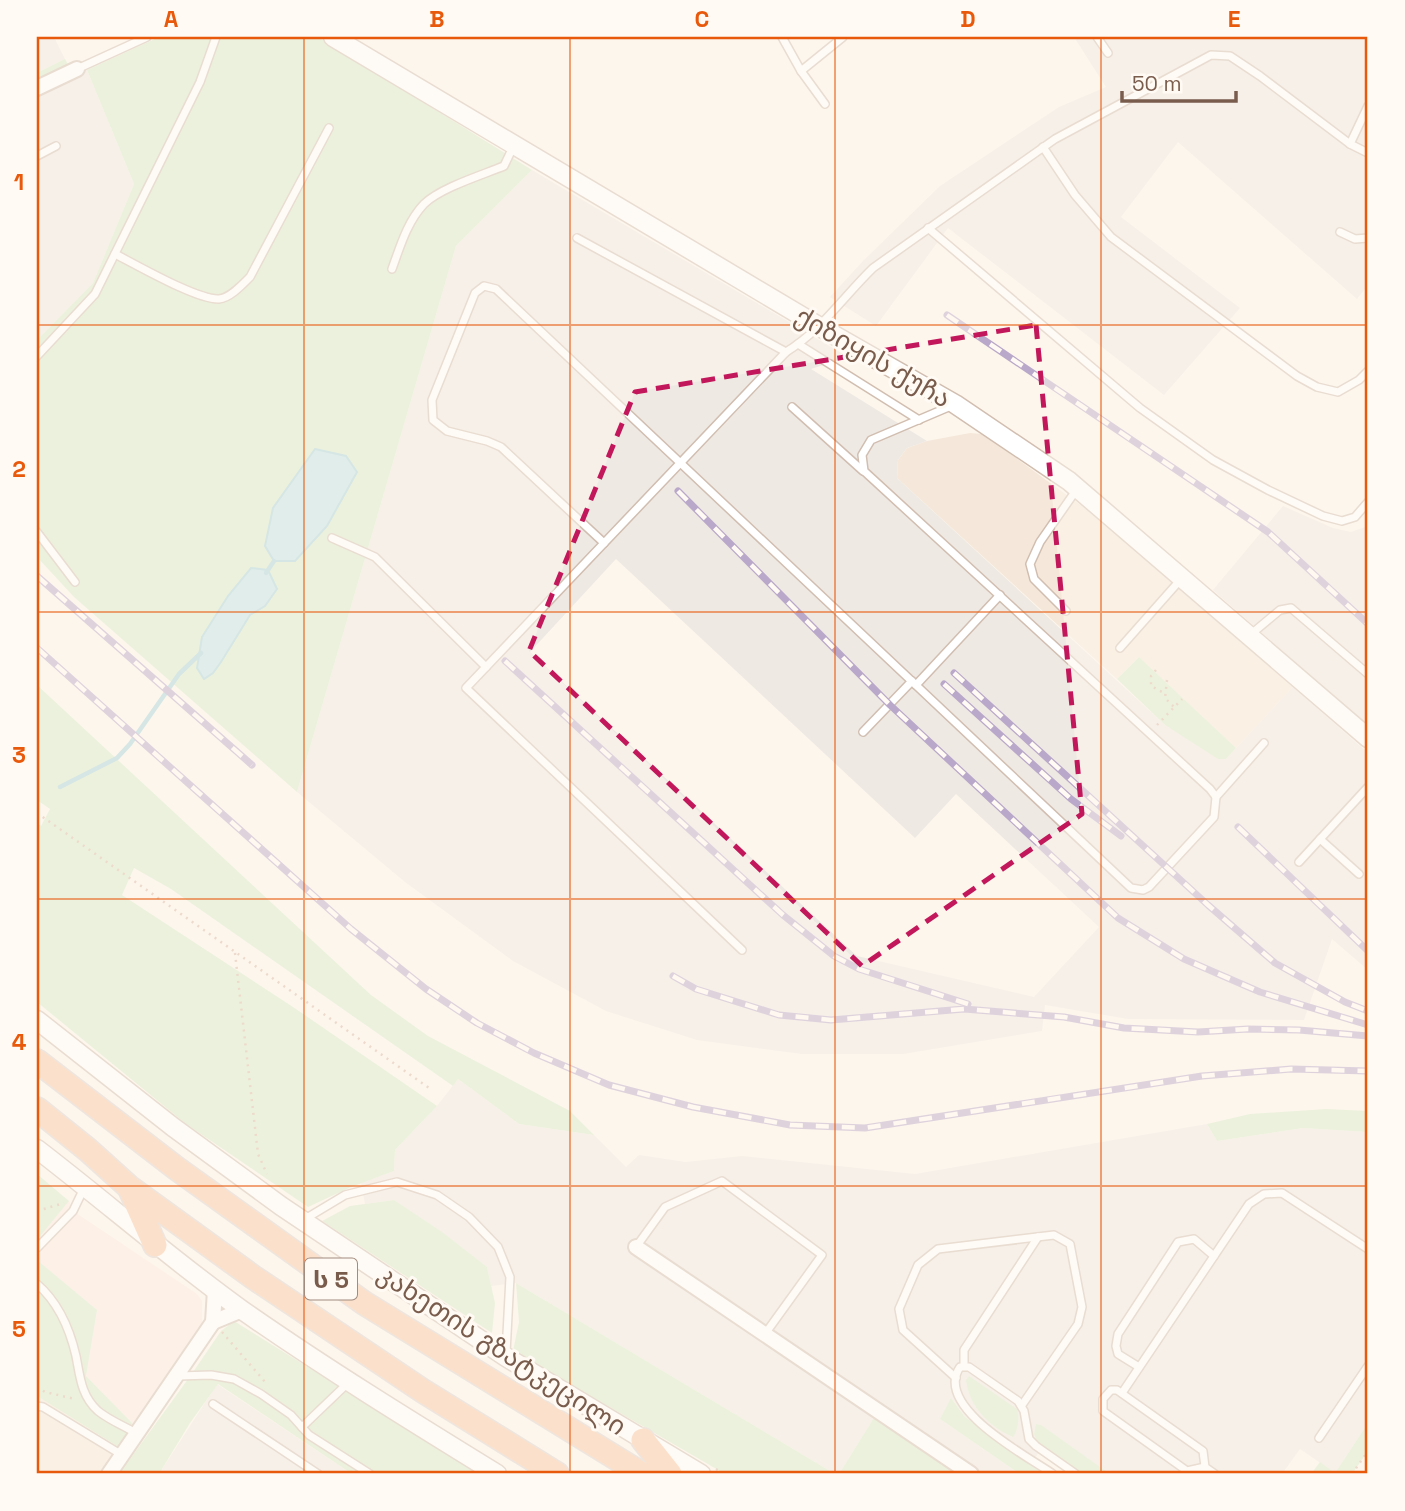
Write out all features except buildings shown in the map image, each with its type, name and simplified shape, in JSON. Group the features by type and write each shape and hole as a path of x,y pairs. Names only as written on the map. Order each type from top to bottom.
{"highway":[{"name":"კახეთის გზატკეცილი","path":"37,1061 176,1168 364,1303 642,1474"},
{"name":"ს 5","path":"37,1110 128,1186 253,1277 359,1349 557,1474"},
{"path":"128,1186 155,1245"},
{"path":"643,1440 670,1474"}],"street":[{"name":"ქიზიყის ქუჩა","path":"333,37 820,327 955,404 1078,488 1368,738"},
{"path":"37,88 77,69"},
{"name":"კახეთის გზატკეცილი","path":"37,1020 173,1127 281,1206 506,1357 701,1474"},
{"path":"37,1149 155,1245 242,1310 348,1382 496,1474"},
{"path":"636,1247 971,1474"},
{"path":"109,1474 213,1322 215,1290"},
{"path":"213,1322 242,1310"}],"lane":[{"path":"77,69 147,37"},
{"path":"37,356 95,294 200,82 216,37"},
{"path":"782,37 801,71 825,104"},
{"path":"801,71 843,37"},
{"path":"1097,37 1108,53"},
{"path":"742,950 466,688 786,352 820,327 847,293 873,268 1043,147 1211,55 1230,56 1261,76 1350,144 1368,153"},
{"path":"1350,144 1368,106"},
{"path":"115,254 204,297 221,299 241,287 250,277 329,128"},
{"path":"392,269 407,228 425,203 456,185 504,166 514,145"},
{"path":"37,156 55,146"},
{"path":"1043,147 1075,195 1111,237 1297,376 1317,387 1338,391 1359,380 1368,371"},
{"path":"928,228 1140,408 1213,460 1312,510 1342,521 1355,517 1368,502"},
{"path":"1340,232 1355,239 1368,238"},
{"path":"577,238 786,352"},
{"path":"604,543 501,447 447,431 433,420 432,400 475,292 484,286 496,289 1131,888 1138,890 1149,887 1214,817 1216,797 1264,743"},
{"path":"798,344 919,419"},
{"path":"864,471 862,455 871,440 955,404"},
{"path":"792,407 1000,595 1216,797"},
{"path":"1066,611 1034,579 1030,564 1040,542 1078,488"},
{"path":"37,532 75,582"},
{"path":"332,538 375,557 486,667"},
{"path":"1120,648 1183,578"},
{"path":"863,732 1000,595"},
{"path":"1250,635 1280,610 1291,608 1368,674"},
{"path":"1299,862 1368,787"},
{"path":"1320,839 1359,874"},
{"path":"636,1247 665,1207 722,1181 822,1255 765,1334"},
{"path":"303,1220 345,1195 397,1182 437,1195 469,1217 498,1247 510,1277 506,1357"},
{"path":"37,1248 73,1211 85,1186"},
{"path":"1122,1393 1249,1204 1264,1194 1282,1193 1368,1249"},
{"path":"956,1378 903,1330 899,1321 899,1310 918,1265 937,1249 1054,1235 1070,1244 1082,1307 1078,1324 1022,1405"},
{"path":"964,1366 964,1350 1038,1237"},
{"path":"1139,1367 1118,1354 1118,1334 1178,1242 1194,1240 1214,1256"},
{"path":"37,1284 64,1318 76,1354 82,1388 97,1410 136,1433"},
{"path":"964,1366 958,1370 956,1378 961,1404 968,1413 1053,1474"},
{"path":"964,1366 1022,1405 1029,1438 1076,1474"},
{"path":"1319,1438 1368,1366"},
{"path":"176,1376 211,1375 234,1379 292,1415 309,1435 370,1474"},
{"path":"302,1427 348,1382"},
{"path":"1205,1467 1203,1451 1122,1393 1111,1390 1103,1399 1103,1411 1187,1471 1205,1467 1216,1474"},
{"path":"213,1404 318,1474"},
{"path":"37,1406 43,1407 122,1455"}],"path":[{"path":"1156,670 1151,676 1151,686 1164,692"},
{"path":"1167,680 1165,698 1174,707"},
{"path":"1150,733 1182,699"},
{"path":"37,813 432,1090"},
{"path":"235,953 258,1154 281,1206"},
{"path":"37,1211 66,1202"},
{"path":"213,1322 273,1391 274,1403"},
{"path":"37,1387 45,1392 92,1403"},
{"path":"1352,1474 1368,1451"}],"highlighted area":[{"path":"1036,325 1082,814 862,966 529,651 635,392"}],"shaded area":[{"path":"37,37 54,37 65,59 37,73"},
{"path":"1074,37 1368,37 1368,285 1357,299 1178,142 1121,217 1240,308 1164,395 948,228 876,326 830,297 940,186 1059,107 1106,87"},
{"path":"87,70 134,184 93,283 37,340 37,95"},
{"path":"532,170 848,357 811,369 927,441 907,448 898,460 897,478 1165,725 1226,759 1293,687 1368,753 1368,970 1332,939 1304,1020 1128,1019 1045,1005 1042,1031 903,1054 802,1054 697,1040 606,1011 513,961 405,882 297,792 456,246","holes":["616,559 915,838 956,794 1099,927 1034,997 857,956 530,652"]},
{"path":"970,433 983,434 1083,507 1293,687 1236,748 1139,657 1117,679 897,478 898,460 907,448 927,441"},
{"path":"1283,506 1333,528 1351,532 1368,526 1368,726 1213,590"},
{"path":"458,1079 519,1124 594,1135 626,1167 639,1155 686,1162 742,1156 915,1174 1207,1124 1217,1141 1303,1128 1368,1132 1368,1423 1335,1473 1300,1449 1282,1474 1110,1474 1037,1424 1034,1434 1043,1447 1031,1463 965,1417 952,1399 940,1419 1020,1474 982,1474 882,1408 839,1474 835,1474 516,1283 491,1286 487,1267 394,1200 365,1204 361,1183 394,1171 395,1150 437,1106"},
{"path":"69,1201 73,1211 197,1294 202,1301 202,1327 133,1424 86,1376 97,1310 37,1260 37,1240"},
{"path":"217,1384 352,1474 159,1474"},
{"path":"37,1396 120,1448 100,1474 37,1474"}],"green space":[{"path":"159,37 318,37 532,170 456,246 297,792 74,597 37,557 37,340 93,283 134,184 87,70","holes":["315,449 265,546 273,508","250,569 265,606 202,637 228,596"]},
{"path":"65,59 69,66 37,81 37,73"},
{"path":"1139,657 1236,748 1226,759 1218,759 1165,725 1117,679"},
{"path":"37,685 371,995 428,1036 570,1111 594,1135 519,1124 458,1079 453,1086 171,889 134,868 122,895 296,1009 437,1106 395,1150 394,1171 308,1207 186,1124 37,1002 37,823 41,826 50,809 37,800"},
{"path":"1326,1109 1368,1111 1368,1132 1303,1128 1217,1141 1207,1124 1250,1114"},
{"path":"37,1174 69,1201 37,1240"},
{"path":"394,1200 487,1267 495,1303 492,1333 322,1221 350,1206"},
{"path":"37,1260 97,1310 86,1376 133,1424 120,1448 37,1396"},
{"path":"516,1283 835,1474 725,1474 513,1351 519,1322"},
{"path":"234,1321 479,1474 352,1474 218,1384 159,1474 119,1474 221,1331"},
{"path":"969,1376 1017,1409 1018,1423 1013,1437 996,1428 976,1407 968,1390 966,1380"},
{"path":"951,1398 965,1417 1048,1474 1020,1474 940,1419"},
{"path":"875,1416 960,1474 839,1474"},
{"path":"1368,1423 1368,1451 1352,1474 1311,1474 1320,1462 1335,1473"},
{"path":"1036,1424 1110,1474 1082,1474 1037,1441 1034,1434"}],"water":[{"path":"315,449 346,456 357,472 327,526 295,561 274,561 265,546 273,508"},
{"path":"251,568 268,570 277,589 265,606 250,615 221,662 213,673 204,679 197,668 202,637 228,596"}],"waterway":[{"path":"266,573 274,561"},
{"path":"60,787 117,758 130,744 179,674 201,653"}],"railway":[{"path":"947,315 1268,532 1368,624"},
{"path":"678,491 890,705 1118,918 1184,959 1260,992 1368,1025"},
{"path":"37,576 252,765"},
{"path":"37,648 351,929 426,989 477,1023 534,1053 609,1085 693,1107 790,1125 865,1128 1202,1076 1291,1069 1368,1071"},
{"path":"505,661 783,915 834,956 859,969 968,1004"},
{"path":"954,673 1275,963 1345,1002 1368,1011"},
{"path":"944,684 1071,799 1121,836"},
{"path":"1238,827 1368,951"},
{"path":"673,976 696,989 779,1015 831,1020 964,1009 1064,1017 1124,1028 1198,1032 1299,1030 1368,1036"}]}
